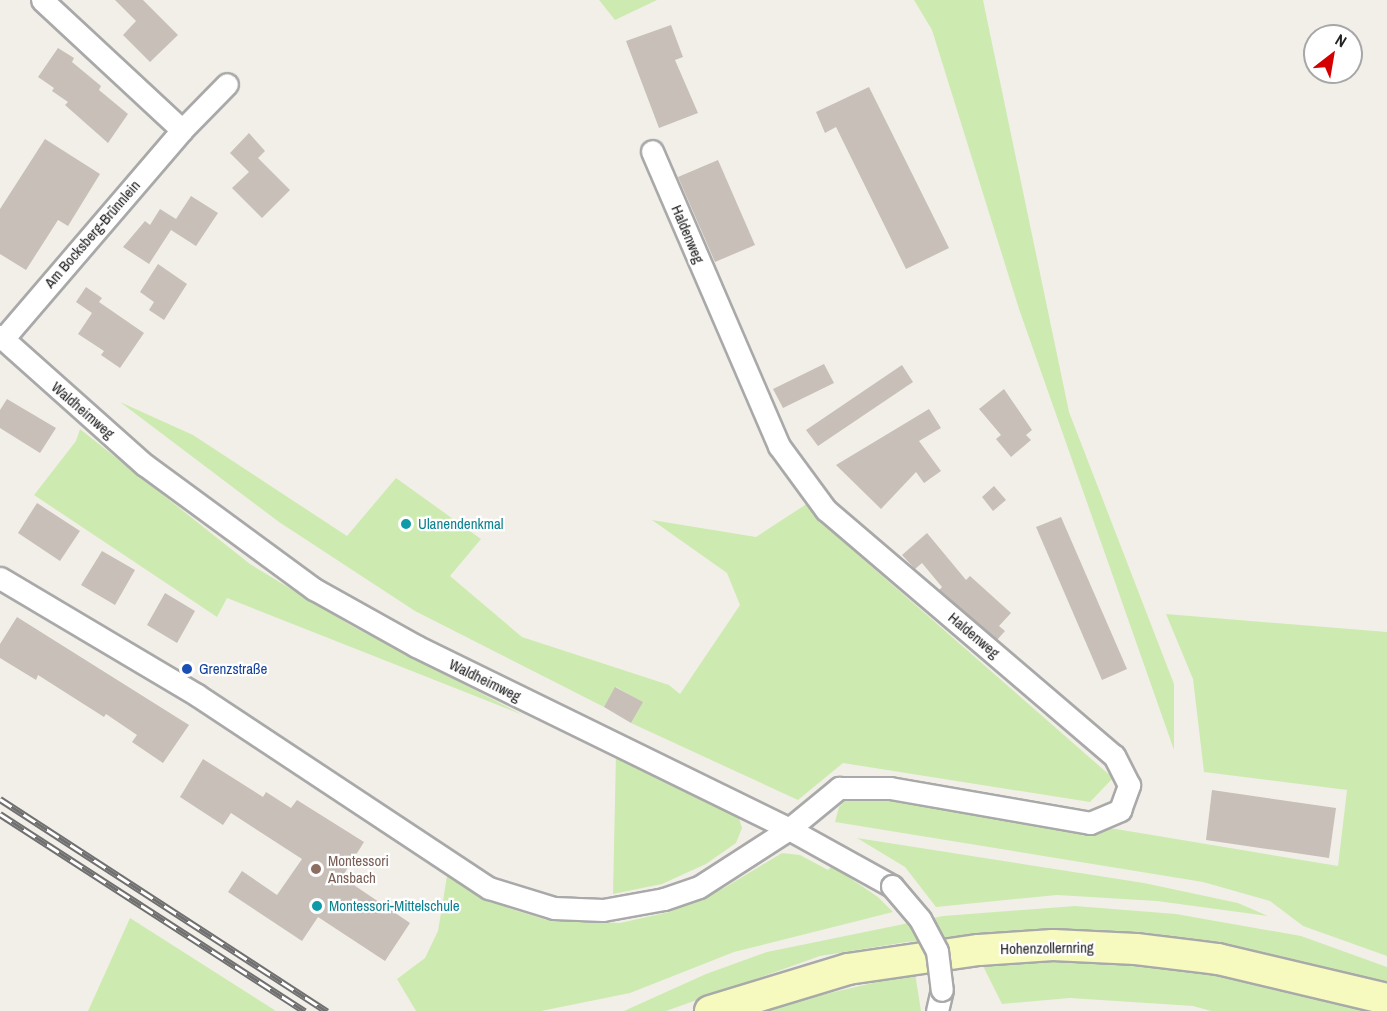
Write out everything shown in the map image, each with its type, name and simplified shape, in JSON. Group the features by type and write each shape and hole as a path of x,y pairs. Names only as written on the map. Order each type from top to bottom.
{"main road":[{"name":"Hohenzollernring","path":"710,1011 848,969 969,951 1053,945 1218,958 1387,999"}],"street":[{"path":"42,0 182,130"},
{"name":"Am Bocksberg-Brünnlein","path":"1,338 182,130 227,84"},
{"name":"Haldenweg","path":"0,578 196,695 489,888 554,908 603,910 664,899 699,887 789,829 839,788 890,788 1090,823 1120,810 1128,785 1114,756 826,510 779,446 652,151"},
{"name":"Waldheimweg","path":"1,338 145,465 314,589 416,646 789,829 892,886 920,919 937,951 942,990 937,1011"}],"green space":[{"path":"599,0 657,0 615,20"},
{"path":"914,0 983,0 1069,412 1174,684 1174,750 1019,309 932,30"},
{"path":"120,402 193,435 347,536 396,478 481,539 450,576 522,637 669,685 680,694 740,605 727,573 652,520 756,537 808,503 823,524 1113,778 1090,802 843,763 798,800 631,723 642,702 616,687 604,707 415,611 279,522"},
{"path":"80,429 250,564 352,626 523,715 227,598 217,617 34,495 76,441"},
{"path":"1166,614 1387,632 1387,956 1303,926 1270,901 1203,882 835,822 839,807 850,796 873,796 1050,827 1116,829 1338,866 1347,790 1204,772 1193,679"},
{"path":"616,753 738,815 742,828 736,843 706,864 662,884 613,894"},
{"path":"857,838 1144,883 1238,903 1268,916 1157,901 1057,895 936,907 905,867"},
{"path":"782,853 800,855 828,870 832,866 878,897 893,912 734,952 630,993 541,1011 416,1011 397,979 425,958 438,931 447,876 511,909 547,920 620,923 669,912 724,888"},
{"path":"1075,906 1176,914 1301,936 1387,967 1387,984 1231,945 1142,932 1051,929 907,942 820,956 666,1011 624,1011 706,974 767,952 943,916"},
{"path":"130,918 276,1011 88,1011"},
{"path":"1074,956 1168,962 1383,1011 1211,1011 1193,1006 1070,998 1002,1004 982,964"},
{"path":"915,973 921,1011 768,1011 779,1005"}],"building":[{"path":"115,0 143,0 178,35 150,62 123,35 136,21"},
{"path":"671,25 683,57 675,60 698,113 659,128 626,41"},
{"path":"58,48 74,58 72,62 101,86 99,90 128,114 108,143 65,105 68,102 52,91 54,88 38,77"},
{"path":"869,87 949,248 906,269 836,127 825,133 816,112"},
{"path":"249,133 265,151 258,158 290,190 262,218 232,188 249,172 230,153"},
{"path":"45,139 100,174 68,226 58,220 26,270 0,254 0,209"},
{"path":"718,160 755,245 715,262 678,177"},
{"path":"191,196 218,213 196,246 171,230 149,264 123,247 145,221 150,225 160,209 176,219"},
{"path":"158,264 187,284 164,320 149,310 154,302 140,292"},
{"path":"86,287 102,298 99,302 144,333 120,368 101,355 104,351 78,334 92,313 76,302"},
{"path":"824,364 834,383 783,408 773,389"},
{"path":"902,365 913,382 818,446 806,430"},
{"path":"1004,389 1032,430 1026,435 1031,440 1011,457 996,439 1001,435 979,409"},
{"path":"7,399 56,428 40,453 0,428 0,410"},
{"path":"929,409 941,428 919,441 941,471 924,483 916,472 881,509 836,465"},
{"path":"994,486 1006,500 993,511 982,497"},
{"path":"37,503 80,531 60,561 18,533"},
{"path":"1061,517 1127,669 1102,680 1036,527"},
{"path":"927,533 966,580 970,576 1011,613 999,626 1005,631 997,640 939,590 942,587 922,563 915,569 902,555"},
{"path":"102,551 135,570 115,605 81,585"},
{"path":"165,593 195,611 177,643 147,625"},
{"path":"17,617 189,725 163,763 132,742 137,735 106,714 104,717 38,675 36,680 0,658 0,644"},
{"path":"615,687 643,702 631,723 604,707"},
{"path":"203,759 263,797 266,792 291,808 297,800 364,842 342,877 410,923 385,961 318,917 302,941 228,892 242,871 277,895 302,859 231,813 223,825 180,797"},
{"path":"1212,790 1336,808 1329,858 1206,840"}],"railway":[{"path":"0,799 327,1011"},
{"path":"0,814 305,1011"}],"place":[{"name":"Ulanendenkmal","path":"406,524"},
{"name":"Grenzstraße","path":"187,669"},
{"name":"Montessori Ansbach","path":"316,869"},
{"name":"Montessori-Mittelschule","path":"317,906"}]}
